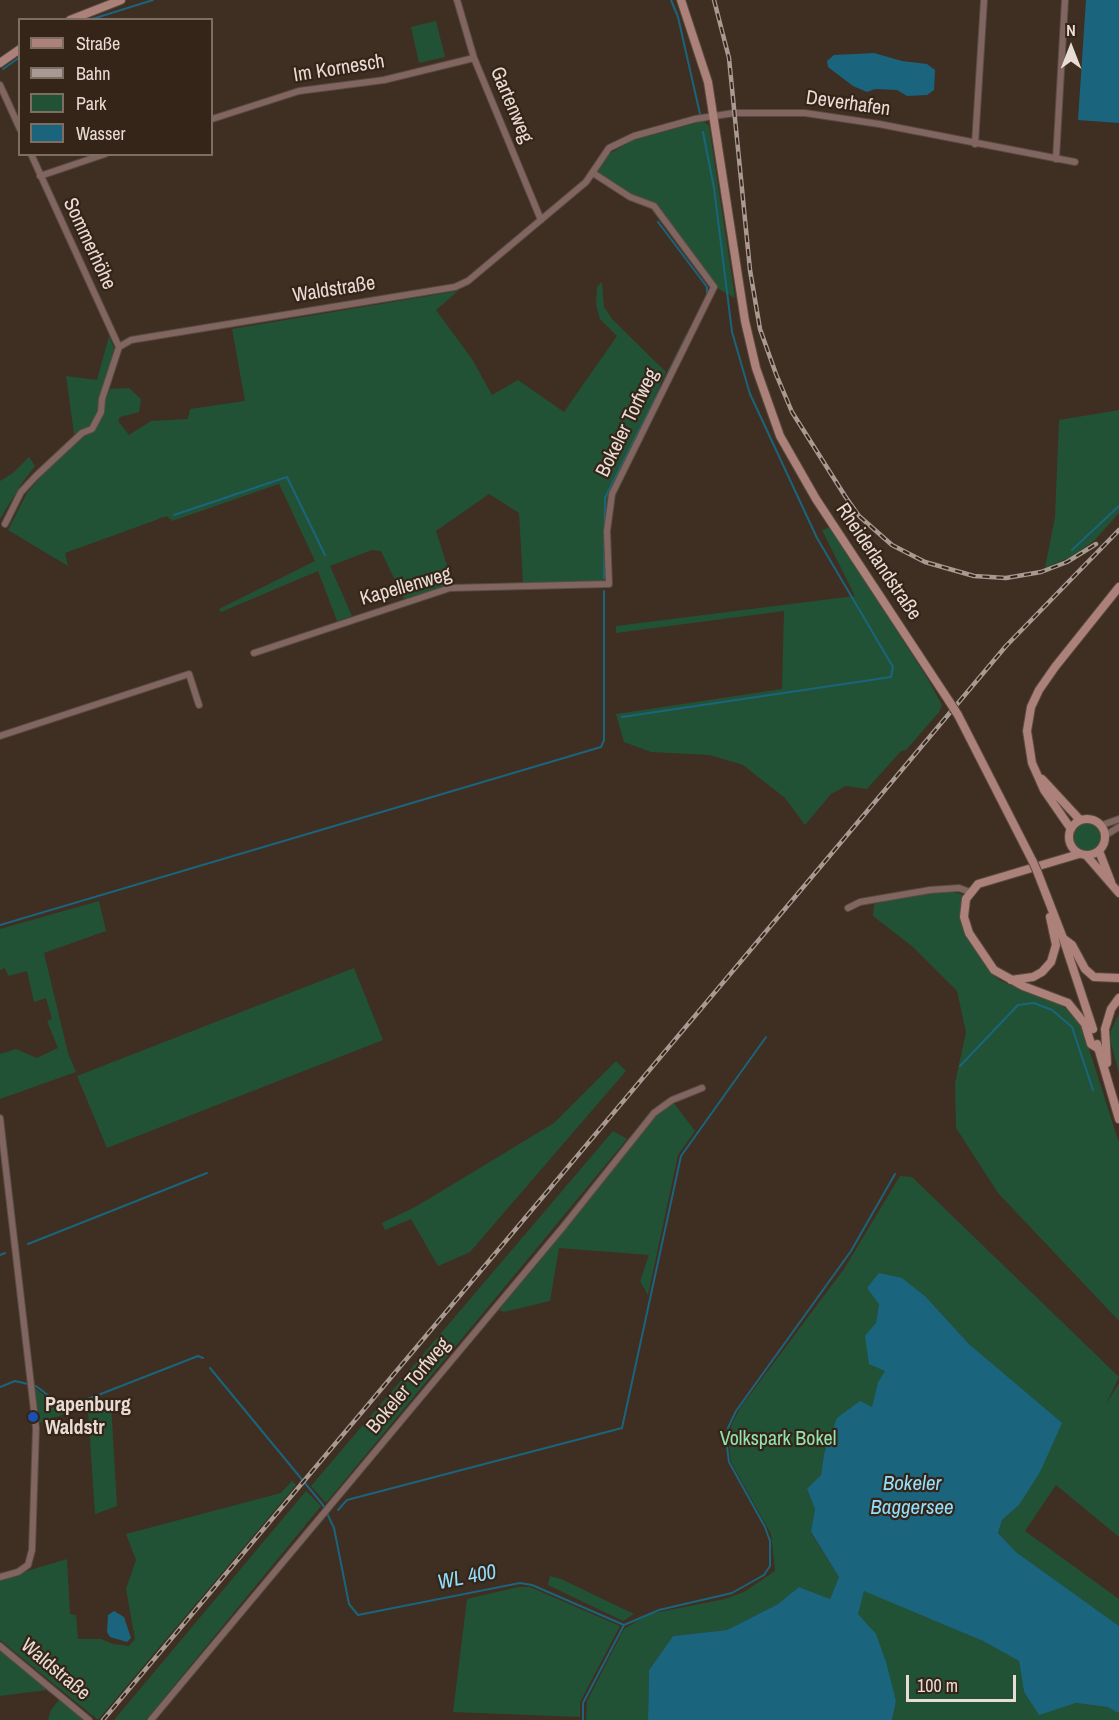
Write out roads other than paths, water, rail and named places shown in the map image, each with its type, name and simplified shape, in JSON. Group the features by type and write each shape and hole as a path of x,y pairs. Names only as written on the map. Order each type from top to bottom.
{"main road":[{"path":"75,18 121,0"},
{"name":"Rheiderlandstraße","path":"681,0 708,82 745,321 756,368 780,436 816,499 950,701 1033,862 1063,938 1119,1119"},
{"path":"0,63 18,50"},
{"path":"1119,587 1039,690 1031,707 1027,731 1029,753 1036,772 1044,790 1071,829 1071,844 1111,882 1119,893"},
{"path":"1036,772 1080,820"},
{"path":"1071,829 1080,820 1092,819 1101,825 1106,835 1099,851 1111,882"},
{"path":"1050,861 1071,844"},
{"path":"1099,851 1050,861 987,879 970,892 964,908 969,933 989,965 1009,980 1068,1004 1085,1024 1091,1044 1099,1049"},
{"path":"1009,980 1033,977 1042,972 1051,962 1056,945 1049,916 1050,905"},
{"path":"1063,938 1072,945 1085,969 1094,976 1119,978"},
{"path":"1106,1072 1108,1061 1105,1029 1111,1009 1119,998"}],"street":[{"name":"Gartenweg","path":"457,0 474,58 541,220"},
{"path":"975,144 984,0"},
{"path":"1056,159 1065,0"},
{"name":"Im Kornesch","path":"213,119 298,90 384,80 474,58"},
{"path":"0,85 18,125"},
{"name":"Deverhafen","path":"714,116 762,112 805,113 879,124 1075,162"},
{"name":"Waldstraße","path":"118,347 131,340 455,287 468,281 586,182 609,148 622,140 714,116"},
{"name":"Sommerhöhe","path":"32,156 118,347"},
{"path":"40,176 99,156"},
{"name":"Bokeler Torfweg","path":"593,173 630,196 654,206 714,287 612,494 607,531 609,584"},
{"path":"5,524 21,492 82,434 92,429 101,412 102,399 118,347"},
{"name":"Kapellenweg","path":"254,653 450,588 609,584"},
{"path":"0,736 189,674 199,705"},
{"path":"1101,825 1119,819"},
{"path":"1106,835 1119,827"},
{"path":"848,908 860,902 930,890 959,888 970,892"},
{"name":"Bokeler Torfweg","path":"151,1720 563,1227 654,1113 672,1100 702,1088"},
{"path":"0,1118 36,1428 32,1550 28,1565 18,1572 0,1577"},
{"name":"Waldstraße","path":"0,1646 89,1720"}],"water":[{"path":"1086,0 1119,0 1119,123 1078,120"},
{"path":"874,53 902,61 927,64 935,70 934,90 927,95 907,96 897,90 875,89 867,92 853,86 828,67 827,61 834,55"},
{"name":"Bokeler Baggersee","path":"879,1273 902,1278 926,1297 969,1344 1062,1423 1040,1472 1019,1505 1002,1520 998,1533 1016,1552 1119,1626 1119,1713 1107,1707 1076,1703 1039,1715 1024,1692 1019,1661 983,1641 864,1591 858,1614 876,1634 886,1662 896,1701 892,1720 648,1720 649,1670 673,1636 727,1630 778,1604 799,1587 830,1599 839,1577 811,1532 815,1509 807,1489 821,1475 824,1454 837,1418 860,1401 872,1407 878,1382 885,1371 869,1364 865,1336 876,1323 879,1304 867,1288"},
{"path":"114,1611 124,1617 131,1638 127,1642 110,1637 107,1632 108,1615"}],"waterway":[{"path":"95,18 153,0"},
{"path":"671,0 678,17 700,114"},
{"path":"3,69 18,58"},
{"path":"622,717 891,677 893,667 817,538 750,394 732,332 714,188 703,132"},
{"path":"658,222 707,287 707,295"},
{"path":"665,379 687,335"},
{"path":"604,578 605,498 661,387"},
{"path":"174,515 287,477 325,555"},
{"path":"1072,550 1119,506"},
{"path":"0,925 601,747 604,740 604,591"},
{"path":"960,1066 1018,1005 1034,1003 1052,1010 1072,1027 1093,1090"},
{"path":"338,1510 347,1500 622,1428 681,1156 766,1037"},
{"path":"28,1244 207,1173"},
{"path":"624,1625 659,1610 732,1593 764,1575 770,1566 770,1541 765,1527 729,1462 726,1439 728,1428 736,1411 851,1251 895,1174"},
{"path":"0,1255 5,1253"},
{"path":"0,1387 15,1381 36,1386 62,1406 70,1406 198,1356 203,1358"},
{"name":"WL 400","path":"210,1368 323,1505 334,1528 349,1604 358,1615 520,1583 532,1585 624,1625 583,1703 583,1720"}],"railway":[{"path":"714,0 729,58 750,270 760,329 792,412 859,516 892,545 925,562 974,576 1006,578 1041,572 1067,562 1096,544"},
{"path":"103,1720 1006,646 1119,530"}],"place":[{"name":"Papenburg Waldstr","path":"33,1417"}],"park label":[{"name":"Volkspark Bokel","path":"778,1440"}]}
